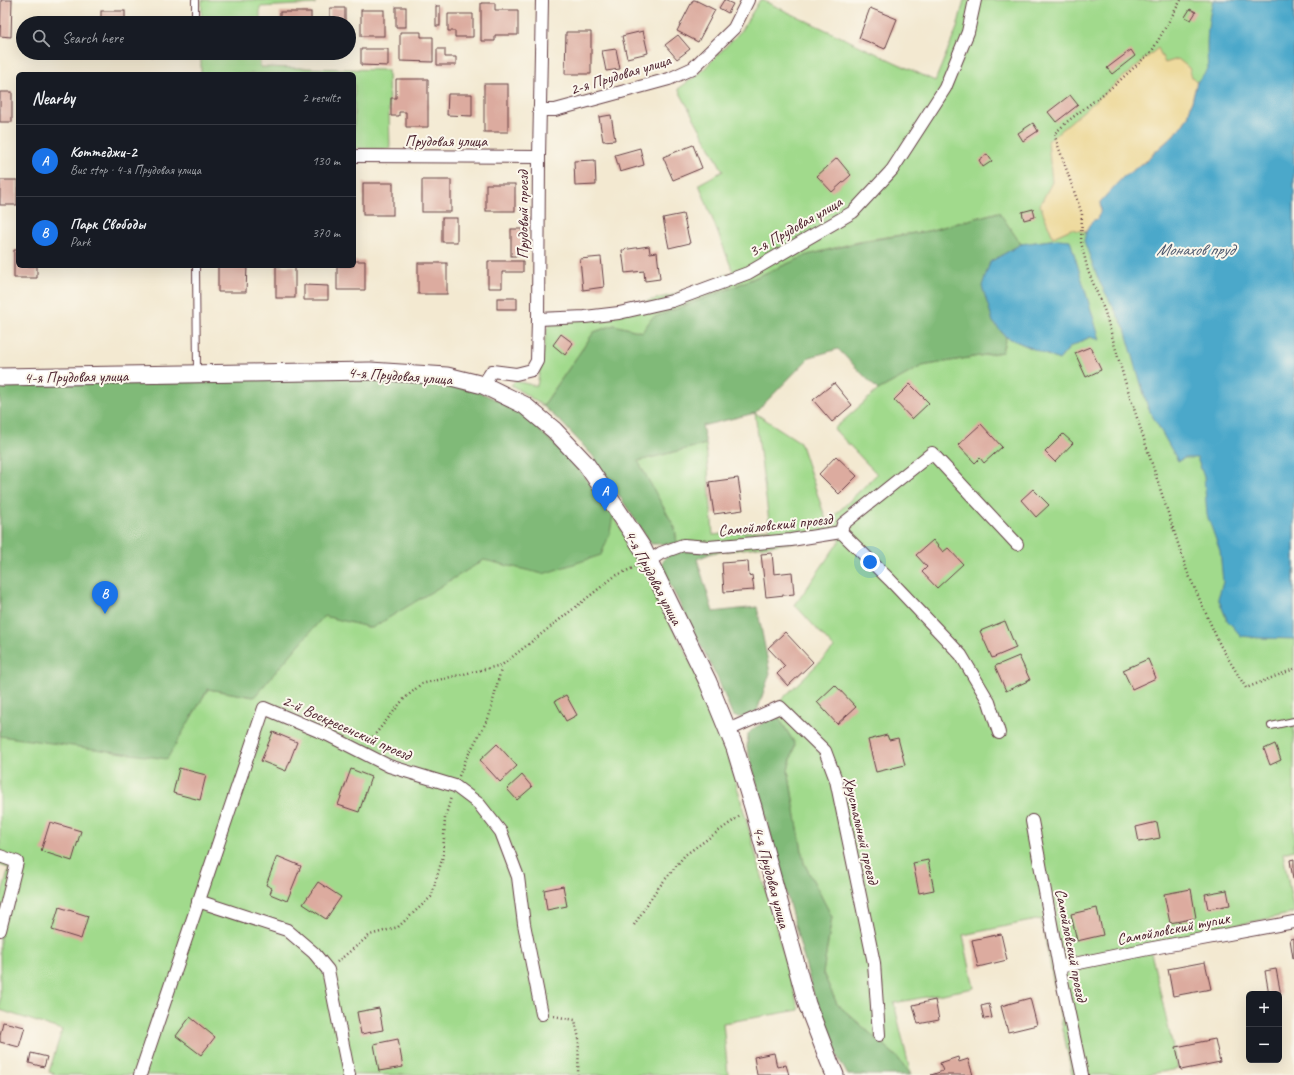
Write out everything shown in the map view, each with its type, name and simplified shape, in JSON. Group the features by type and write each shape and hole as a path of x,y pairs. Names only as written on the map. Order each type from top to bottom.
{"main road":[{"name":"4-я Прудовая улица","path":"0,377 370,371 446,376 483,385 524,405 554,430 586,464 643,548 708,682 735,748 753,806 807,1004 835,1075"}],"street":[{"name":"Прудовый проезд","path":"483,385 492,371 516,374 532,370 536,361 538,320 539,110 542,0"},
{"name":"2-я Прудовая улица","path":"539,110 555,110 669,79 693,68 734,28 748,0"},
{"name":"3-я Прудовая улица","path":"538,320 585,318 619,313 672,301 748,272 853,212 892,170 945,88 968,32 975,0"},
{"name":"Прудовая улица","path":"356,156 539,157"},
{"path":"841,532 843,524 932,453 1017,544"},
{"name":"Самойловский проезд","path":"649,561 661,553 683,545 710,547 791,540 841,532 890,580 961,654 989,702 999,733"},
{"name":"Хрустальный проезд","path":"728,730 780,707 825,751 836,780 874,963 879,1035"},
{"name":"2-й Воскресенский проезд","path":"145,1072 198,902 264,708 328,735 390,766 455,786 478,804 500,832 518,877 524,924 542,1014"},
{"name":"Самойловский проезд","path":"1032,821 1059,967 1082,1075"},
{"path":"0,856 17,862 0,930"},
{"path":"198,902 287,930 314,954 328,970 349,1075"},
{"name":"Самойловский тупик","path":"1059,967 1294,922"}],"lane":[{"path":"195,0 195,16"},
{"path":"196,268 197,373"},
{"path":"1270,726 1294,721"}],"path":[{"path":"1181,0 1152,51 1116,84 1068,121 1054,134 1082,214 1081,242 1088,271 1105,312 1153,472 1187,572 1220,645 1246,688 1294,669"},
{"path":"360,752 403,700 421,684 502,665 615,576 649,561"},
{"path":"328,970 370,935 398,927 432,896 443,856 445,818 455,786 467,757 489,717 502,665"},
{"path":"634,925 654,892 685,855 753,806"},
{"path":"542,1014 576,1020 579,1039 578,1075"}],"green space":[{"path":"202,0 315,0 315,4 260,7 260,16 201,16"},
{"path":"760,0 935,81 957,28 964,0 1294,0 1294,850 1283,853 1294,913 1149,944 1178,1069 1145,1075 1072,1075 1041,919 963,935 974,988 894,1003 911,1075 897,1057 837,1004 823,973 832,917 804,863 788,770 795,744 777,715 777,704 834,648 795,605 840,540 836,537 712,553 686,550 677,544 675,528 637,461 706,444 713,535 770,529 755,413 800,442 827,523 877,474 834,429 878,390 922,366 1002,352 1006,337 1059,360 1070,347 1090,337 1058,239 1021,244 998,212 928,231 865,240 808,255 728,289 653,318 642,332 614,325 594,332 543,406 511,385 515,381 537,386 547,328 558,316 619,308 672,295 733,272 699,184 723,171 678,89 700,73 740,32"},
{"path":"201,60 260,60 260,67 388,70 390,149 356,148 356,72 201,72"},
{"path":"999,212 1021,244 990,262 993,322 1006,337 1002,352 922,366 878,390 838,349 810,357 755,413 702,426 706,444 638,461 675,528 677,544 651,544 593,456 563,424 543,406 594,332 614,325 642,332 652,318 729,289 808,255 865,241 928,231"},
{"path":"369,376 440,383 479,392 518,409 579,469 613,515 610,533 601,555 543,574 484,560 372,628 324,616 254,697 208,689 167,759 0,736 0,382"},
{"path":"0,382 549,437 613,515 635,553 703,686 723,736 799,1010 723,1023 728,1075 57,1075 49,1072 62,1030 0,1010 0,899 9,868 0,865","holes":["227,570 372,628 324,615 254,697 208,689"]},
{"path":"686,550 712,553 697,559 713,612 757,607 770,673 757,711 745,718 733,716 717,677 661,567 662,562 667,556"},
{"path":"777,715 795,744 788,770 804,863 832,917 823,973 837,1004 897,1057 911,1075 848,1075 837,1056 816,1003 747,748 748,734 754,728"}],"sand":[{"path":"1158,48 1165,63 1178,59 1189,68 1192,77 1197,82 1188,117 1180,129 1100,202 1101,210 1097,219 1092,221 1086,232 1071,229 1053,237 1040,205 1052,182 1048,141"}],"water":[{"name":"Монахов пруд","path":"1213,0 1294,0 1294,639 1241,636 1227,620 1218,598 1223,582 1220,551 1207,515 1204,477 1197,458 1185,458 1178,461 1148,408 1125,329 1099,281 1084,241 1086,232 1092,221 1097,219 1101,210 1100,202 1123,177 1145,162 1180,129 1188,117 1197,82 1208,69 1207,51 1209,18"},
{"path":"1058,239 1070,240 1100,340 1090,337 1070,347 1059,360 1006,337 993,322 982,286 990,262 1021,244"}],"building":[{"path":"1,0 12,0 11,37 0,36"},
{"path":"693,0 715,10 698,42 677,31"},
{"path":"724,0 733,4 728,13 719,8"},
{"path":"481,3 495,3 495,10 518,10 518,35 495,35 495,41 481,41"},
{"path":"436,6 440,6 440,26 436,26"},
{"path":"396,7 406,7 406,27 396,27"},
{"path":"330,8 345,8 345,16 330,16"},
{"path":"870,8 897,19 885,49 859,38"},
{"path":"1190,9 1196,12 1191,20 1185,17"},
{"path":"361,10 384,10 384,36 361,36"},
{"path":"101,11 125,11 125,16 101,16"},
{"path":"280,12 311,12 311,16 280,16"},
{"path":"448,14 473,14 473,37 455,37 455,31 448,31"},
{"path":"643,31 648,53 627,58 622,36"},
{"path":"400,32 421,32 421,37 433,37 433,62 400,61"},
{"path":"566,32 591,32 591,74 565,74"},
{"path":"678,35 690,49 677,59 665,45"},
{"path":"361,49 388,49 388,66 361,65"},
{"path":"437,49 445,49 445,57 456,57 456,65 437,65"},
{"path":"616,49 620,69 606,71 602,51"},
{"path":"1131,50 1135,56 1112,74 1107,68"},
{"path":"396,79 428,79 428,127 406,127 406,112 399,112 399,116 391,116 391,98 396,98"},
{"path":"484,84 508,84 508,132 484,132"},
{"path":"0,92 12,92 12,122 0,122"},
{"path":"448,94 472,94 472,116 447,115"},
{"path":"1070,95 1078,105 1056,122 1048,112"},
{"path":"611,115 615,140 603,141 599,117"},
{"path":"1033,123 1038,131 1023,141 1018,133"},
{"path":"693,145 702,168 673,180 663,157"},
{"path":"640,148 644,165 620,172 615,155"},
{"path":"987,154 992,161 983,167 979,160"},
{"path":"837,158 851,175 832,192 817,176"},
{"path":"595,160 596,185 575,186 574,161"},
{"path":"0,180 16,180 16,205 0,205"},
{"path":"422,180 451,180 451,212 422,212"},
{"path":"363,183 393,183 393,215 363,215"},
{"path":"486,184 515,184 515,211 486,211"},
{"path":"1033,209 1035,217 1024,220 1022,212"},
{"path":"683,214 690,243 669,248 663,218"},
{"path":"442,218 457,218 457,242 442,242"},
{"path":"511,229 522,229 522,256 511,256"},
{"path":"649,246 650,253 657,252 660,279 645,281 644,271 625,273 622,250"},
{"path":"14,250 16,250 16,268 37,268 37,278 14,278"},
{"path":"601,257 604,287 583,290 580,259"},
{"path":"356,261 365,261 365,290 337,290 337,268 356,268"},
{"path":"488,261 523,261 523,272 502,272 502,288 488,288"},
{"path":"418,263 447,263 447,294 418,294"},
{"path":"218,268 247,268 246,292 218,292"},
{"path":"276,268 295,268 295,298 276,298"},
{"path":"304,285 328,286 328,300 304,300"},
{"path":"497,298 517,298 517,309 497,309"},
{"path":"561,334 573,343 565,355 553,345"},
{"path":"1090,347 1101,370 1086,377 1075,353"},
{"path":"834,383 852,405 832,422 813,400"},
{"path":"910,384 929,403 912,419 894,400"},
{"path":"981,424 1002,447 984,463 980,458 975,463 958,445"},
{"path":"1063,434 1073,443 1055,462 1045,452"},
{"path":"836,456 857,476 839,494 819,474"},
{"path":"738,478 743,510 714,514 709,482"},
{"path":"1033,489 1049,505 1036,517 1021,500"},
{"path":"933,540 943,552 948,548 963,564 937,588 922,572 927,567 916,555"},
{"path":"772,553 774,574 792,572 794,594 766,597 761,554"},
{"path":"748,561 749,576 752,575 754,590 724,592 722,563"},
{"path":"1005,621 1016,648 992,658 980,631"},
{"path":"785,632 813,662 788,686 777,674 785,666 768,648"},
{"path":"1019,656 1030,680 1006,691 995,666"},
{"path":"1148,659 1156,678 1132,689 1123,670"},
{"path":"835,685 856,707 837,724 817,702"},
{"path":"566,695 577,715 566,721 555,701"},
{"path":"273,732 297,742 286,771 261,761"},
{"path":"887,735 889,740 898,738 905,765 876,772 868,740"},
{"path":"497,744 517,766 500,782 480,760"},
{"path":"1275,744 1281,760 1270,765 1264,749"},
{"path":"179,768 206,775 200,800 173,793"},
{"path":"351,769 371,777 359,812 338,805"},
{"path":"522,775 532,787 517,800 507,789"},
{"path":"50,822 81,831 72,861 41,851"},
{"path":"1157,822 1160,838 1139,842 1136,827"},
{"path":"277,856 301,866 287,901 270,894 272,888 266,885"},
{"path":"1294,859 1294,879 1293,879 1290,860"},
{"path":"928,860 934,890 919,893 913,863"},
{"path":"318,882 341,897 326,919 303,904"},
{"path":"563,886 567,906 547,910 544,890"},
{"path":"1191,889 1196,918 1170,923 1164,894"},
{"path":"1227,890 1230,905 1208,909 1205,894"},
{"path":"59,907 88,916 81,939 52,930"},
{"path":"1097,908 1103,935 1077,941 1071,914"},
{"path":"1001,934 1007,960 978,967 972,940"},
{"path":"1294,938 1294,958 1293,958 1290,939"},
{"path":"1205,962 1211,989 1173,996 1168,969"},
{"path":"1276,969 1280,991 1268,991 1265,971"},
{"path":"1030,998 1037,1025 1008,1032 1001,1006"},
{"path":"935,1000 939,1020 918,1024 913,1005"},
{"path":"989,1004 992,1018 984,1019 981,1006"},
{"path":"379,1008 383,1030 361,1034 357,1012"},
{"path":"190,1017 215,1037 201,1055 176,1036"},
{"path":"3,1022 25,1027 19,1047 0,1042"},
{"path":"398,1039 403,1067 379,1071 374,1044"},
{"path":"1215,1039 1220,1062 1181,1070 1176,1047"},
{"path":"31,1053 47,1057 44,1067 29,1063"},
{"path":"774,1053 777,1067 786,1065 789,1075 757,1075 754,1057"},
{"path":"958,1057 959,1062 968,1059 973,1075 931,1075 943,1071 940,1063"}],"place":[{"name":"Коттеджи-2","path":"605,511"},
{"name":"Парк Свободы","path":"105,614"}]}
